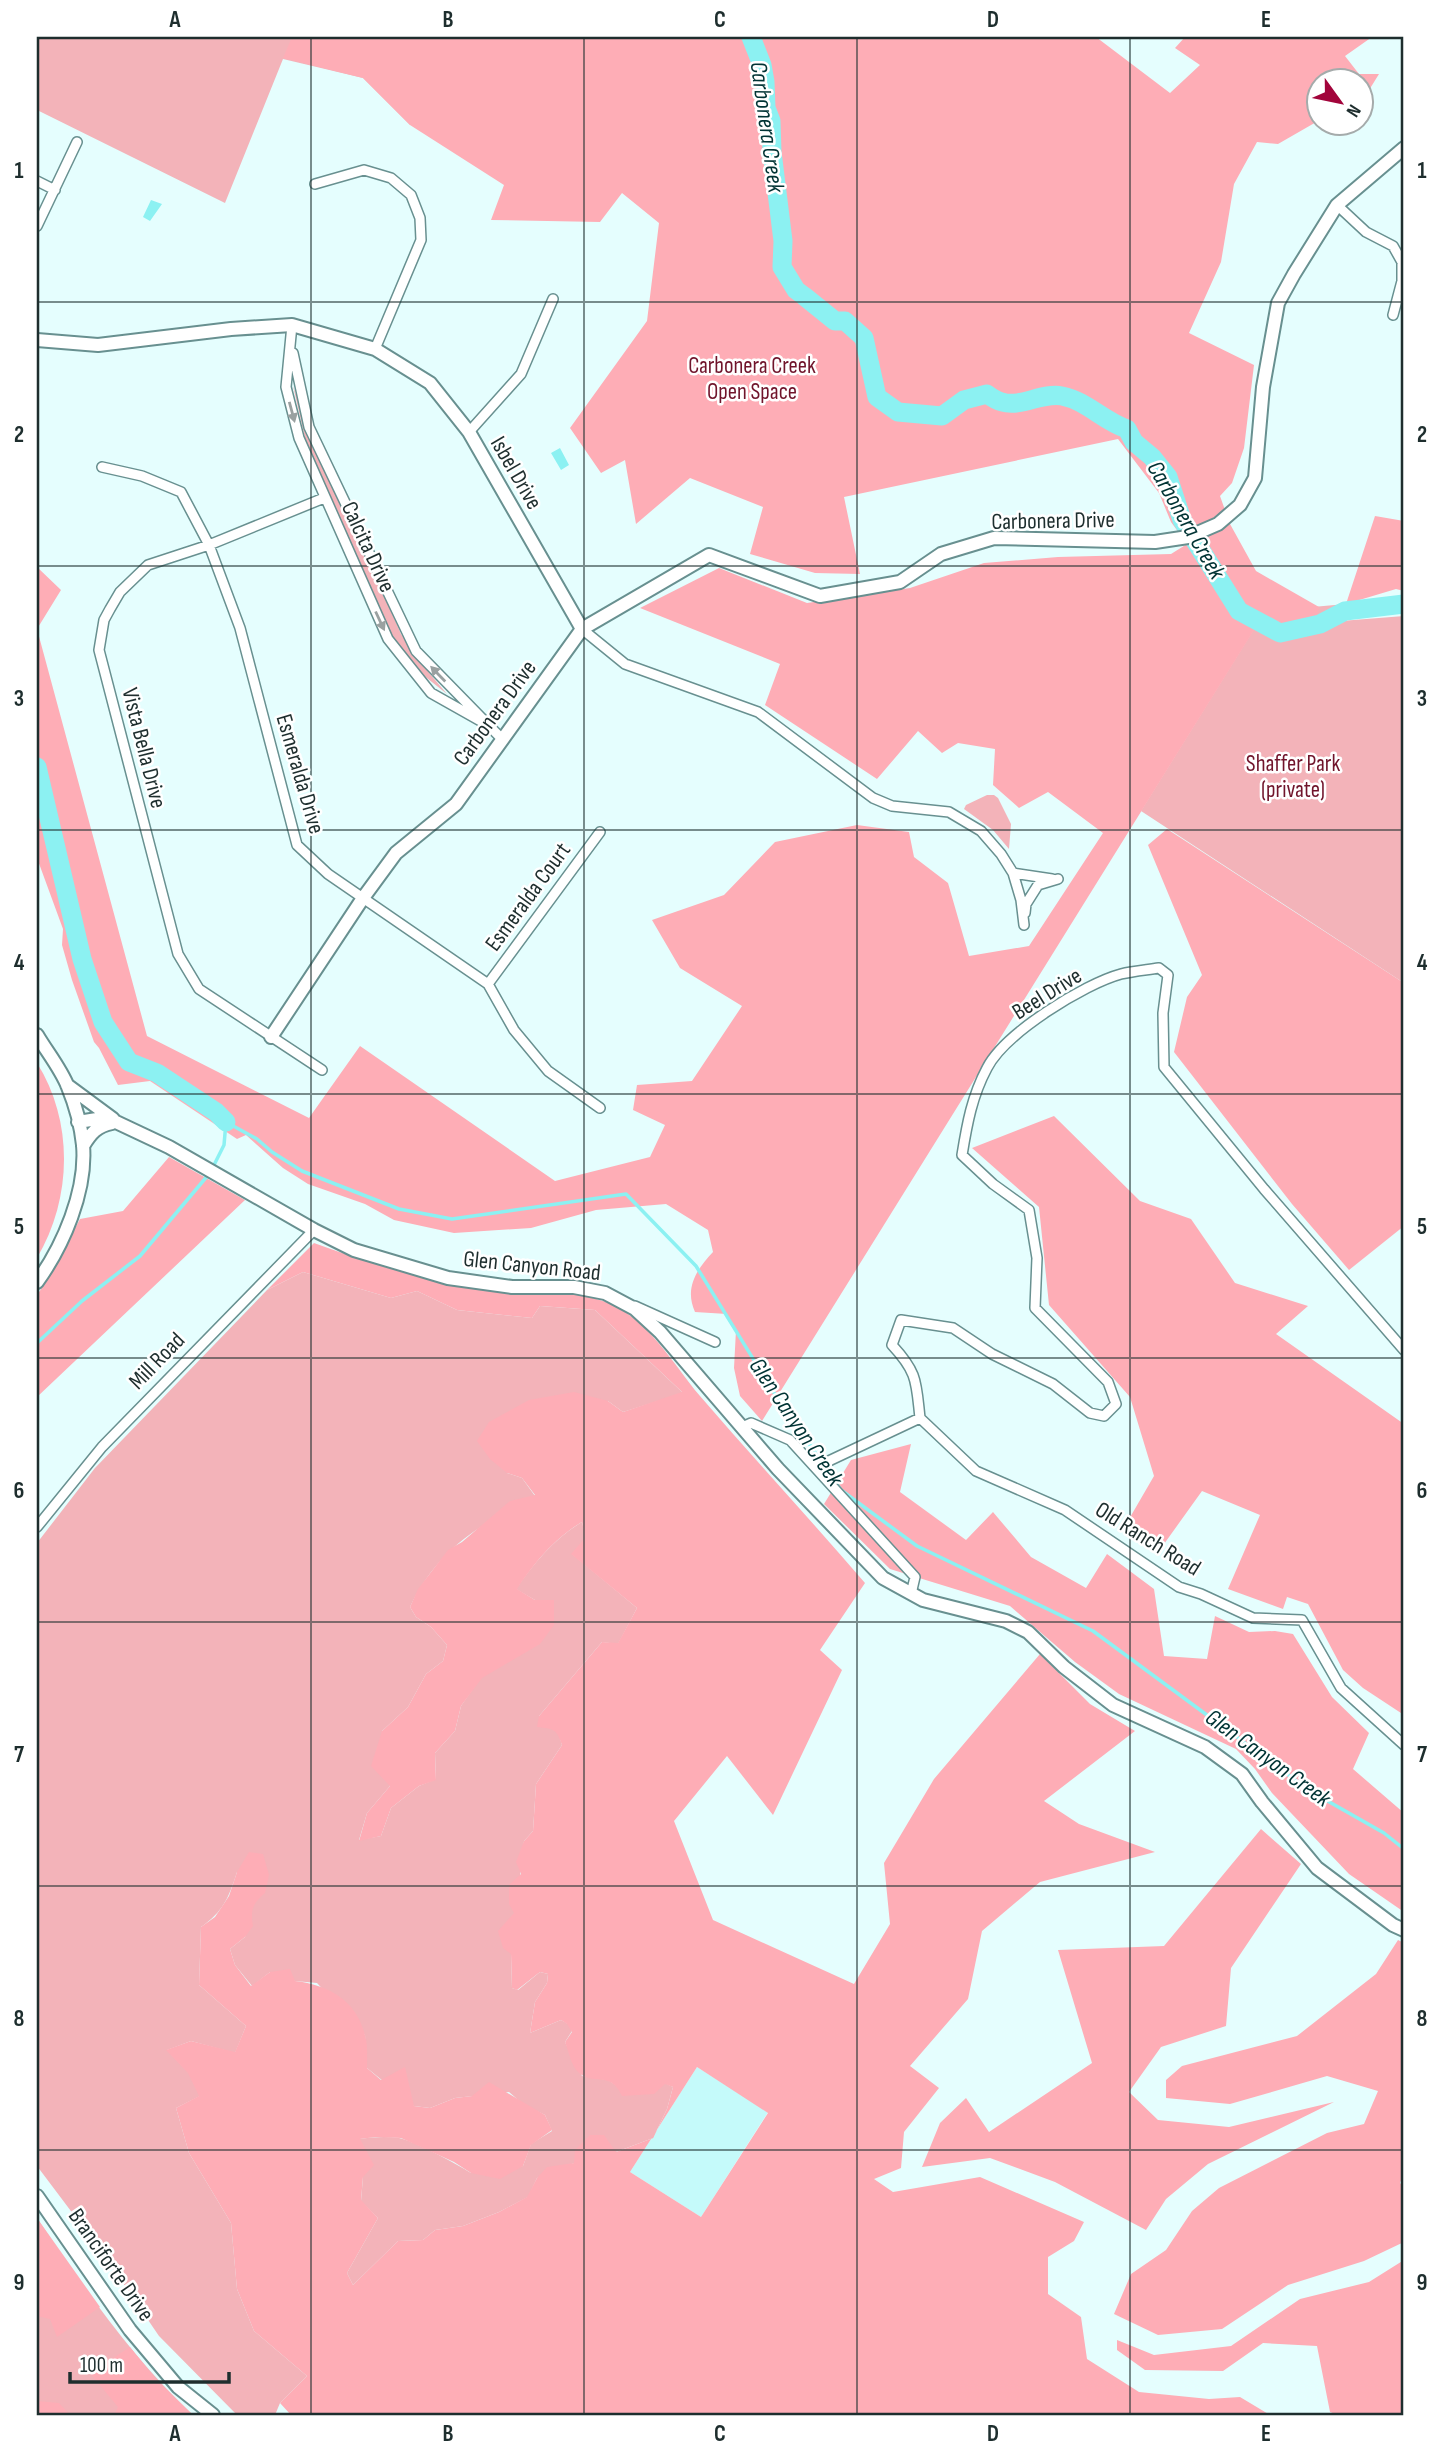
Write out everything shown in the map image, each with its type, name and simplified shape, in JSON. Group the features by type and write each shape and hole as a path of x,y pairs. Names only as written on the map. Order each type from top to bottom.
{"street":[{"path":"37,226 77,142"},
{"name":"Carbonera Drive","path":"271,1037 363,898 397,853 456,804 582,629 709,555 820,596 900,582 941,554 993,538 1155,542 1188,537 1218,524 1240,505 1255,478 1263,387 1278,303 1338,205 1404,148"},
{"path":"314,184 364,170 391,178 411,195 420,218 421,240 375,349"},
{"path":"37,181 55,190"},
{"path":"1338,205 1366,232 1393,246 1402,262 1402,281 1393,315"},
{"path":"469,432 521,374 553,299"},
{"name":"Isbel Drive","path":"37,340 98,345 231,329 292,325 375,349 430,383 469,432 582,629 625,664 758,712 873,797 892,806 949,812 981,831 1013,873"},
{"name":"Calcita Drive","path":"292,325 286,387 299,438 388,639 431,693 486,724"},
{"name":"Calcita Drive","path":"291,344 310,427 416,651 502,739"},
{"name":"Esmeralda Drive","path":"102,467 142,476 181,492 209,545 240,628 297,845 328,874 488,984 514,1030 548,1071 600,1108"},
{"name":"Vista Bella Drive","path":"322,1070 199,989 178,954 99,650 104,620 120,592 148,565 209,545 324,498"},
{"name":"Esmeralda Court","path":"488,984 600,832"},
{"path":"1013,873 1058,879 1038,885 1026,904 1024,925 1021,900 1013,873"},
{"name":"Beel Drive","path":"920,1418 916,1378 905,1359 892,1345 901,1320 953,1328 992,1354 1053,1384 1090,1413 1104,1416 1116,1404 1108,1382 1035,1308 1037,1258 1029,1210 993,1184 962,1155 969,1108 988,1065 1024,1027 1064,1001 1120,974 1158,968 1168,975 1163,1013 1164,1067 1264,1189 1404,1350"},
{"path":"37,1035 67,1085 83,1146 80,1182 71,1218 55,1253 37,1282"},
{"path":"67,1085 116,1122"},
{"name":"Glen Canyon Road","path":"78,1122 97,1119 116,1122 169,1147 354,1250 448,1278 512,1287 574,1287 605,1293 635,1309 660,1332 794,1486 883,1578 923,1600 1006,1621 1028,1632 1064,1667 1112,1705 1205,1747 1242,1774 1317,1868 1393,1925 1404,1930"},
{"path":"83,1146 91,1133 101,1125 116,1122"},
{"name":"Mill Road","path":"37,1527 102,1447 314,1230"},
{"path":"605,1293 715,1342"},
{"path":"816,1467 920,1418"},
{"name":"Old Ranch Road","path":"920,1418 976,1471 1065,1510 1179,1587 1253,1618 1302,1620 1341,1688 1404,1745"},
{"path":"742,1427 751,1423 790,1440 847,1505 906,1565 915,1577 911,1594"},
{"name":"Branciforte Drive","path":"37,2196 130,2330 178,2386 213,2415"}],"shaded area":[{"path":"697,2067 768,2112 701,2217 630,2172"}],"green space":[{"path":"37,37 567,37 410,125 363,78 283,59 225,203 37,110"},
{"name":"Carbonera Creek Open Space","path":"292,37 1096,37 1170,93 1200,65 1175,48 1185,37 1372,37 1345,56 1353,66 1304,66 1304,129 1278,144 1257,142 1234,184 1221,262 1189,333 1254,365 1244,448 1232,483 1220,496 1230,524 1256,571 1319,607 1316,623 1267,626 1259,622 762,1421 740,1396 734,1368 736,1330 727,1314 695,1312 692,1303 694,1279 713,1252 708,1230 666,1204 596,1210 531,1228 454,1233 394,1220 365,1204 308,1184 283,1168 246,1135 237,1139 150,1081 118,1085 94,1042 62,945 63,929 37,858 37,629 147,1036 309,1118 360,1046 555,1181 650,1157 665,1125 633,1110 637,1085 692,1081 742,1006 680,968 652,920 724,895 775,842 857,825 909,832 914,857 948,883 969,956 1029,946 1103,833 1048,792 1019,808 993,785 995,749 958,743 942,753 918,731 877,779 765,705 780,664 640,608 719,568 807,603 910,588 984,563 1058,557 1171,554 1187,544 1171,522 1159,493 1118,439 844,497 860,574 815,573 750,554 763,507 690,478 636,524 625,460 601,473 570,428 647,321 659,223 622,193 600,222 491,220 504,185 410,125 363,78 283,58"},
{"path":"293,386 349,526 366,554 401,634 447,694 423,675 392,637 305,438"},
{"path":"1375,516 1404,521 1404,591 1396,589 1346,604"},
{"path":"37,567 61,590 37,629"},
{"name":"Shaffer Park (private)","path":"1256,588 1290,609 1346,604 1341,621 1404,616 1404,983 1141,811 1259,621"},
{"path":"987,795 998,798 1011,824 1009,849 993,830 964,809 966,805"},
{"path":"1167,829 1404,983 1404,1226 1349,1270 1292,1204 1174,1052 1187,997 1202,975 1148,845"},
{"path":"37,1063 58,1110 64,1160 57,1211 37,1258"},
{"path":"1054,1116 1140,1201 1191,1219 1235,1283 1308,1306 1276,1334 1404,1424 1404,1715 1363,1688 1343,1670 1308,1604 1287,1597 1283,1609 1228,1589 1260,1515 1202,1491 1159,1551 1125,1526 1154,1476 1130,1397 1049,1305 1039,1207 972,1148"},
{"path":"169,1157 245,1200 37,1397 37,1295 80,1219 123,1211"},
{"path":"314,1243 436,1280 477,1288 574,1294 619,1308 658,1342 700,1396 865,1583 820,1650 842,1670 773,1815 727,1756 674,1821 713,1920 854,1984 890,1924 884,1863 934,1779 1040,1654 1090,1704 1135,1731 1044,1801 1079,1824 1155,1852 1040,1882 982,1931 968,1999 910,2066 939,2088 904,2132 901,2168 874,2179 893,2192 980,2177 1084,2222 1074,2241 1048,2257 1048,2294 1081,2317 1087,2359 1139,2392 1209,2399 1240,2397 1270,2415 291,2415 280,2403 307,2376 254,2331 237,2289 231,2223 189,2153 176,2108 199,2096 188,2073 166,2050 191,2041 235,2052 246,2026 199,1985 201,1927 215,1917 229,1896 237,1872 249,1852 263,1854 269,1875 265,1893 253,1907 253,1926 245,1937 230,1949 235,1965 251,1986 270,1972 290,1969 295,1981 319,1986 339,1996 355,2012 361,2023 367,2043 367,2068 381,2080 405,2067 414,2106 430,2108 455,2098 472,2096 489,2082 545,2115 552,2130 531,2145 523,2166 500,2179 471,2173 454,2162 401,2138 360,2139 374,2165 363,2177 361,2200 378,2218 347,2273 353,2285 398,2241 423,2240 435,2230 463,2226 499,2212 527,2197 537,2178 547,2167 574,2163 575,2150 590,2135 604,2135 616,2152 651,2139 630,2172 701,2217 768,2113 697,2067 657,2130 673,2087 665,2084 654,2094 622,2096 612,2083 585,2077 576,2070 570,2059 565,2042 572,2032 567,2024 561,2020 530,2033 535,2002 547,1983 548,1974 540,1972 517,1990 512,1988 511,1954 503,1948 498,1931 514,1913 509,1904 509,1885 521,1874 516,1862 524,1841 533,1831 536,1784 562,1745 554,1730 537,1727 539,1716 602,1642 618,1643 637,1608 571,1554 585,1538 582,1522 563,1535 546,1552 517,1589 535,1600 554,1600 554,1625 540,1644 482,1678 461,1706 455,1731 435,1753 436,1780 419,1786 391,1808 381,1836 359,1841 367,1813 390,1786 371,1766 382,1731 408,1707 426,1674 443,1661 447,1645 431,1627 416,1617 410,1607 418,1589 448,1550 462,1542 510,1501 535,1495 522,1478 507,1473 490,1459 477,1441 489,1422 529,1400 574,1392 608,1401 623,1412 682,1392 595,1310 540,1306 532,1318 457,1310 417,1291 391,1298 303,1272 267,1290"},
{"path":"303,1272 391,1298 417,1291 457,1310 532,1318 540,1306 595,1310 683,1393 623,1412 608,1401 507,1473 522,1478 535,1496 462,1540 421,1586 410,1607 416,1617 431,1627 447,1645 443,1661 426,1674 408,1707 382,1731 390,1786 367,1813 359,1840 381,1836 391,1808 419,1786 436,1779 435,1753 455,1731 461,1706 535,1600 516,1589 546,1552 563,1535 582,1522 586,1538 572,1554 637,1608 618,1644 602,1642 539,1716 558,1732 562,1745 536,1784 533,1831 524,1841 511,1954 512,1988 518,1990 540,1972 548,1974 547,1983 535,2002 530,2033 561,2020 568,2024 572,2031 565,2042 582,2076 608,2080 617,2086 665,2083 673,2087 667,2109 653,2138 616,2152 574,2163 537,2178 528,2197 499,2212 463,2226 435,2230 423,2240 398,2241 353,2285 347,2273 378,2218 361,2201 363,2177 359,2139 384,2137 406,2140 471,2173 523,2166 531,2144 552,2131 545,2115 523,2104 509,2092 455,2098 430,2108 414,2106 367,2068 365,2035 317,1983 295,1981 270,1972 252,1986 235,1965 230,1949 245,1937 253,1903 237,1872 224,1903 215,1916 201,1927 199,1985 246,2026 235,2053 191,2041 167,2050 189,2073 200,2096 176,2108 189,2153 231,2223 237,2289 254,2331 307,2376 280,2403 275,2415 237,2415 159,2336 101,2251 37,2166 37,1543 95,1468 267,1290"},
{"path":"911,1444 900,1492 966,1540 993,1512 1031,1557 1086,1588 1107,1554 1154,1589 1164,1656 1207,1659 1215,1616 1249,1632 1275,1631 1293,1634 1332,1697 1369,1733 1353,1769 1404,1813 1404,1912 1349,1874 1272,1793 1236,1749 1119,1694 1075,1662 1010,1606 890,1569 824,1504 851,1460"},
{"path":"1261,1829 1301,1864 1231,1968 1226,2026 1161,2047 1129,2092 1158,2120 1229,2127 1334,2102 1208,2164 1166,2199 1146,2230 1055,2182 990,2158 922,2167 940,2123 966,2098 989,2132 1092,2063 1058,1950 1164,1946"},
{"path":"1398,1940 1404,1943 1404,2173 1400,2183 1404,2187 1404,2242 1364,2261 1288,2285 1222,2329 1158,2335 1114,2314 1131,2274 1166,2250 1192,2211 1219,2188 1327,2133 1364,2124 1378,2091 1327,2076 1230,2104 1166,2098 1166,2080 1182,2066 1297,2036 1376,1974"},
{"path":"37,2218 90,2296 129,2346 193,2415 37,2415"},
{"path":"37,2218 100,2307 57,2337 50,2319 37,2316"},
{"path":"1404,2260 1404,2415 1338,2415 1330,2412 1317,2346 1263,2343 1223,2371 1145,2370 1117,2350 1117,2340 1154,2355 1231,2346 1300,2299 1369,2282"},
{"path":"130,2347 155,2378 193,2415 114,2415 118,2407 90,2373"},
{"path":"37,2401 59,2403 70,2415 37,2415"}],"water":[{"path":"151,200 162,204 150,221 143,217"},
{"path":"560,448 569,465 561,470 551,453"}],"waterway":[{"name":"Carbonera Creek","path":"751,37 762,65 766,108 771,121 783,241 782,267 796,290 835,321 845,321 864,338 877,397 898,412 942,416 964,400 987,394 998,401 1009,403 1062,396 1079,402 1127,429 1134,442 1152,457 1168,477 1182,520 1239,611 1280,633 1320,624 1345,611 1404,604"},
{"path":"37,767 82,959 103,1022 129,1062 157,1073 216,1112 226,1122"},
{"name":"Glen Canyon Creek","path":"213,1167 224,1145 226,1122 257,1139 302,1171 399,1209 452,1219 626,1194 696,1266 776,1396 841,1490 917,1546 1093,1631 1310,1791 1384,1833 1404,1849"},
{"path":"37,1343 82,1301 140,1256 209,1174"}]}
